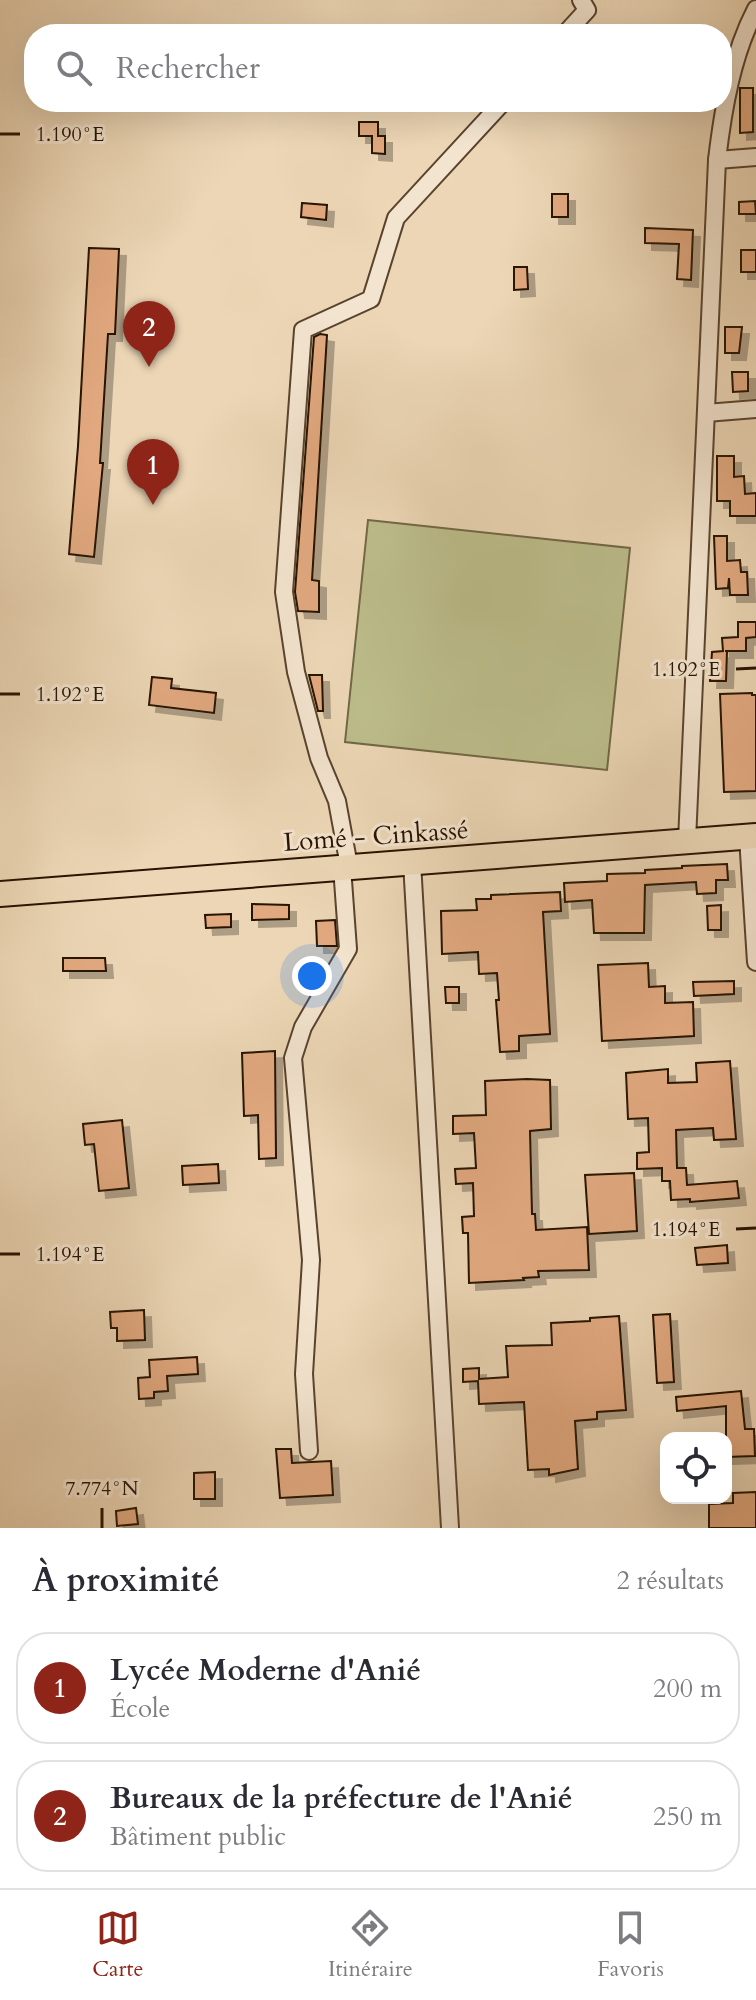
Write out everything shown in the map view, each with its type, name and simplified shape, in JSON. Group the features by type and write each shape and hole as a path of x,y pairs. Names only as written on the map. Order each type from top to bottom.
{"highway":[{"name":"Lomé - Cinkassé","path":"0,894 752,836"}],"street":[{"path":"574,24 587,10 581,0"},
{"path":"732,80 744,33 756,9"},
{"path":"309,1451 304,1374 311,1260 293,1058 303,1027 348,949 346,866 337,801 319,758 296,672 284,592 303,330 371,299 396,218 494,112"},
{"path":"687,841 717,160 724,112"},
{"path":"717,160 756,157"},
{"path":"706,413 756,409"},
{"path":"752,836 756,962"},
{"path":"412,862 450,1528"}],"green space":[{"path":"368,520 630,548 607,770 345,742"}],"building":[{"path":"740,88 753,88 753,132 740,133"},
{"path":"359,122 378,122 378,136 385,136 385,154 372,153 372,136 359,136"},
{"path":"552,194 568,194 568,217 552,217"},
{"path":"755,201 756,214 739,214 739,202"},
{"path":"302,203 327,205 326,220 301,217"},
{"path":"645,228 693,230 691,280 677,279 679,244 645,243"},
{"path":"89,248 119,249 115,334 108,334 100,463 103,463 94,557 69,554"},
{"path":"741,250 756,250 756,272 741,272"},
{"path":"514,267 527,267 528,289 514,290"},
{"path":"725,327 742,327 739,353 725,353"},
{"path":"327,335 312,580 319,581 319,612 298,611 295,592 314,337"},
{"path":"732,372 748,372 748,391 733,392"},
{"path":"717,456 734,456 734,477 744,476 745,494 756,493 756,516 730,516 730,501 717,501"},
{"path":"714,536 727,536 727,561 740,560 741,572 747,572 748,595 730,595 729,578 728,588 716,589"},
{"path":"738,622 756,622 756,637 746,638 746,651 727,651 726,681 710,681 712,652 723,651 722,638 738,637"},
{"path":"309,675 322,675 323,711 318,711"},
{"path":"152,677 172,679 171,688 216,693 214,713 149,705"},
{"path":"720,694 756,695 756,791 724,792"},
{"path":"727,864 728,880 716,880 716,893 697,894 696,882 645,885 644,933 594,933 592,900 565,902 564,883 607,881 607,874"},
{"path":"560,892 561,911 543,912 550,1034 519,1036 519,1051 500,1052 497,973 479,974 478,952 442,954 441,911 477,910 476,899 491,899 491,895"},
{"path":"252,904 289,905 289,919 252,920"},
{"path":"721,905 721,930 708,930 707,906"},
{"path":"231,914 231,927 206,928 205,915"},
{"path":"335,920 337,946 317,946 316,921"},
{"path":"63,958 105,958 106,971 63,971"},
{"path":"648,963 649,987 665,986 665,1003 693,1002 694,1036 602,1041 598,965"},
{"path":"734,981 734,994 694,996 693,982"},
{"path":"445,987 459,987 459,1003 446,1003"},
{"path":"275,1051 276,1158 259,1159 258,1115 244,1116 242,1053"},
{"path":"730,1061 736,1139 714,1140 713,1128 676,1130 677,1168 686,1168 687,1185 737,1181 739,1198 690,1202 690,1199 671,1200 670,1181 662,1181 662,1168 637,1169 637,1153 649,1152 648,1118 628,1119 626,1073 668,1069 668,1083 697,1082 696,1063"},
{"path":"550,1080 551,1129 530,1131 532,1214 535,1214 536,1230 587,1227 589,1270 538,1271 539,1277 524,1280 469,1283 468,1233 463,1233 462,1217 474,1216 473,1183 456,1184 455,1169 476,1168 474,1133 453,1134 453,1116 486,1115 485,1081"},
{"path":"122,1120 129,1188 99,1191 94,1144 85,1145 83,1124"},
{"path":"218,1164 219,1183 183,1185 182,1166"},
{"path":"634,1173 637,1231 589,1234 585,1175"},
{"path":"727,1245 728,1263 697,1265 695,1248"},
{"path":"144,1310 145,1340 117,1341 117,1328 111,1328 110,1312"},
{"path":"670,1314 674,1382 657,1383 653,1315"},
{"path":"619,1316 626,1410 597,1412 597,1419 575,1421 578,1469 549,1475 549,1469 528,1470 524,1402 479,1404 478,1381 463,1382 463,1369 479,1368 479,1379 508,1377 506,1346 552,1345 551,1323"},
{"path":"197,1357 198,1374 167,1376 168,1391 154,1392 154,1398 139,1399 138,1378 150,1377 149,1360"},
{"path":"741,1391 745,1429 754,1429 755,1456 732,1457 732,1432 726,1432 726,1406 677,1411 676,1397"},
{"path":"276,1449 291,1449 292,1463 331,1461 333,1495 280,1498"},
{"path":"215,1472 215,1499 194,1499 194,1473"},
{"path":"756,1492 756,1528 709,1528 709,1504 732,1504 733,1493"},
{"path":"136,1508 138,1524 117,1526 116,1511"}],"place":[{"name":"Bureaux de la préfecture de l'Anié","path":"149,367"},
{"name":"Lycée Moderne d'Anié","path":"153,505"}]}
